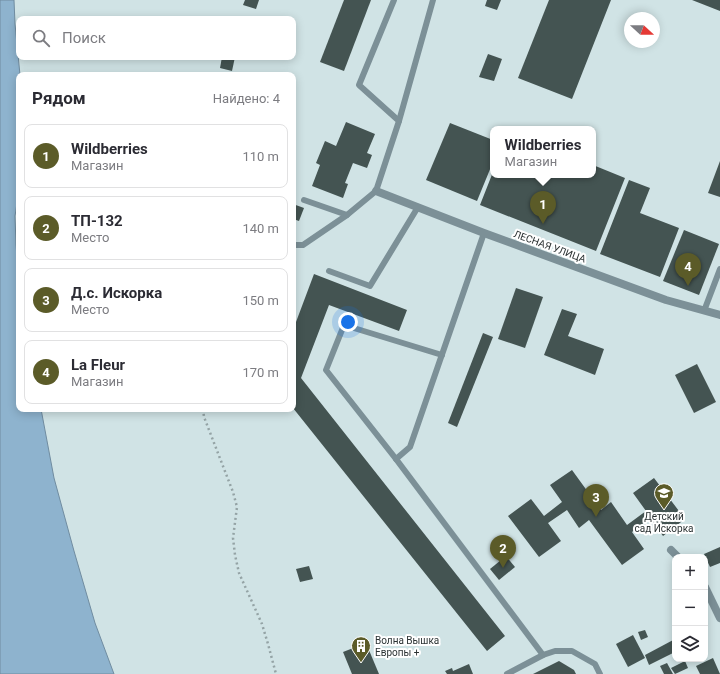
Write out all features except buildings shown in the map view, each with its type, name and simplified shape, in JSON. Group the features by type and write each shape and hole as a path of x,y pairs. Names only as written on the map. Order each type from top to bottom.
{"street":[{"name":"ЛЕСНАЯ УЛИЦА","path":"376,191 484,233 666,300 720,315"},
{"path":"671,550 675,554"},
{"path":"706,590 720,618"}],"lane":[{"path":"394,0 359,85 399,121"},
{"path":"296,245 303,245 347,215 376,191 399,121 433,0"},
{"path":"304,200 347,215"},
{"path":"329,271 370,286 418,208"},
{"path":"396,459 410,447 484,233"},
{"path":"704,311 720,269"},
{"path":"442,355 344,325 326,370 396,459 543,655"},
{"path":"507,674 555,650 572,651 595,664 600,674"}],"path":[{"path":"203,412 233,492 236,507 233,538 234,555 239,573 262,624 276,674"}],"water":[{"path":"0,0 14,0 16,60 19,60 20,72 16,72 16,412 42,412 54,478 74,551 95,623 114,674 0,674"}],"place":[{"name":"Wildberries","path":"543,224"},
{"name":"La Fleur","path":"688,286"},
{"name":"Детский сад Искорка","path":"664,510"},
{"name":"Д.с. Искорка","path":"596,517"},
{"name":"ТП-132","path":"503,568"},
{"name":"Волна Вышка Европы +","path":"361,663"}]}
